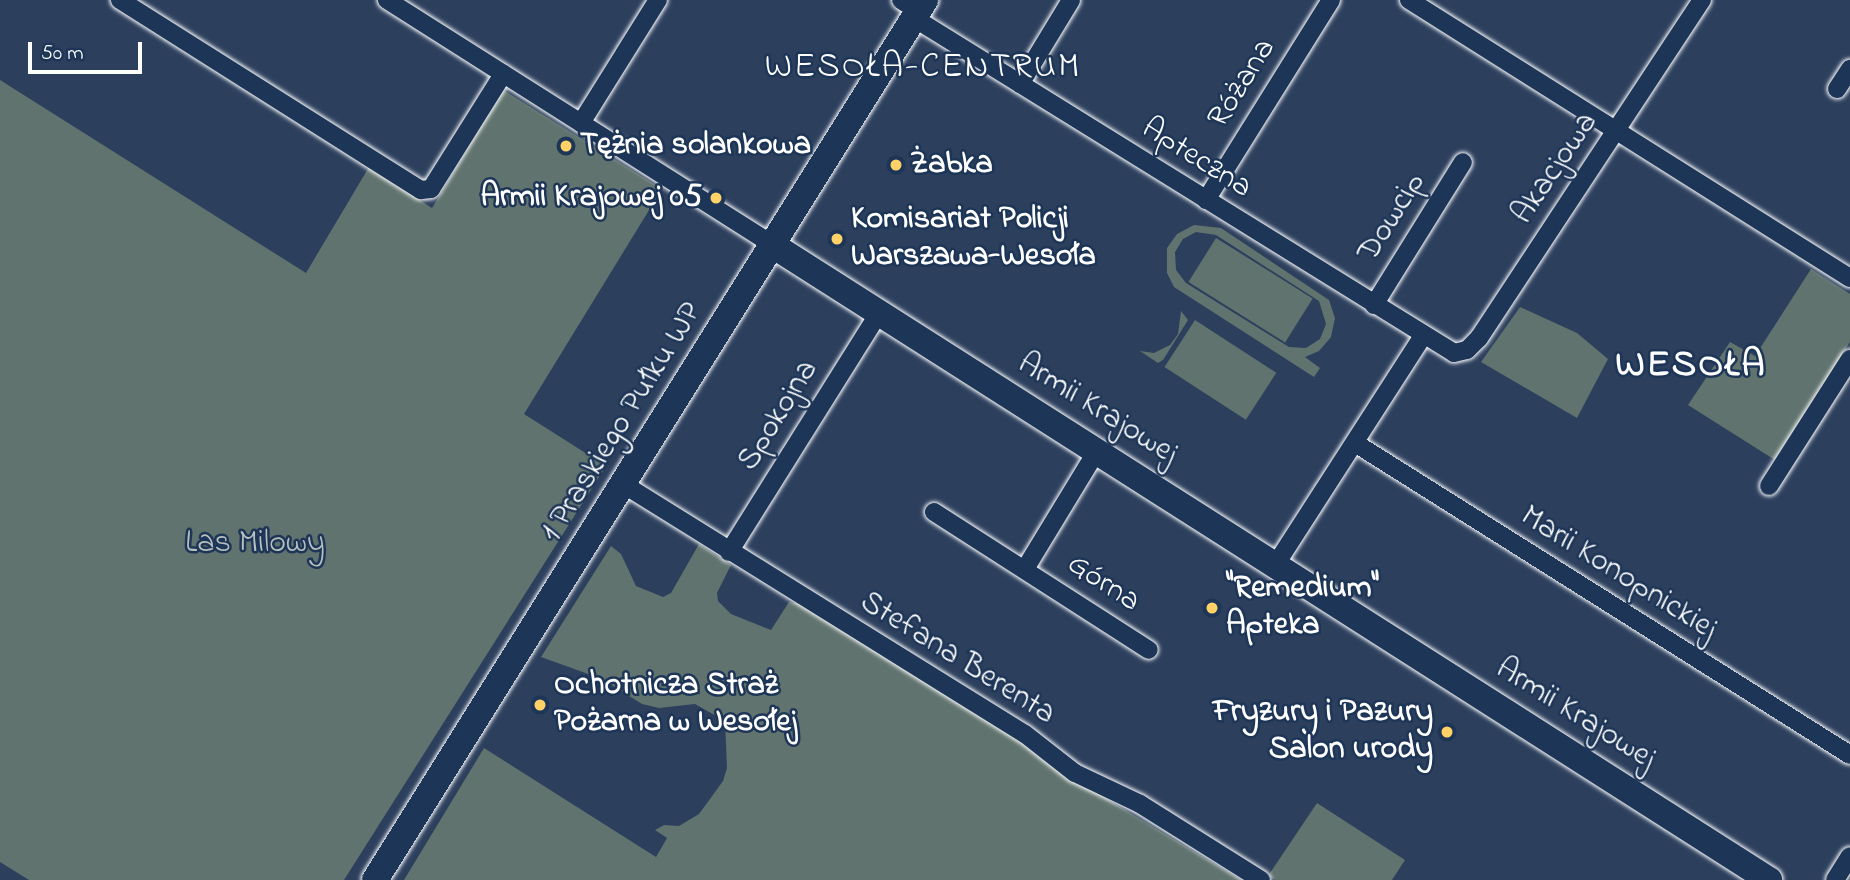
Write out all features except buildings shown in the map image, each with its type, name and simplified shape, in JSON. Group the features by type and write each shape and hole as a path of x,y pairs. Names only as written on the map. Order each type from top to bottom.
{"street":[{"path":"120,0 421,190 430,189 503,74"},
{"path":"581,123 658,0"},
{"path":"1020,84 1071,0"},
{"name":"Różana","path":"1206,200 1331,0"},
{"path":"1409,0 1850,278"},
{"name":"Akacjowa","path":"1446,351 1462,352 1479,338 1702,0"},
{"name":"Armii Krajowej","path":"394,2 879,313 1098,449 1741,872 1769,880"},
{"name":"Apteczna","path":"914,7 1020,84 1446,351"},
{"name":"1 Praskiego Pułku WP","path":"375,880 774,246 914,7"},
{"path":"1837,89 1850,69"},
{"name":"Dowcip","path":"1374,305 1463,162"},
{"name":"Spokojna","path":"729,552 879,313"},
{"path":"1276,564 1423,336"},
{"path":"1769,486 1850,359"},
{"name":"Marii Konopnickiej","path":"1355,443 1850,755"},
{"name":"Górna","path":"1025,569 1098,449"},
{"name":"Stefana Berenta","path":"623,485 1025,734 1075,773 1140,804 1261,880"},
{"name":"Górna","path":"934,512 1149,650"},
{"path":"1835,880 1850,856"}],"green space":[{"name":"Las Milowy","path":"0,80 306,273 369,167 432,208 503,90 662,189 524,414 606,466 344,880 29,880 0,862"},
{"path":"1194,225 1221,228 1329,300 1335,318 1331,337 1319,351 1305,357 1320,368 1314,377 1174,287 1167,273 1167,248 1177,234","holes":["1196,232 1216,235 1319,301 1326,324 1320,339 1306,348 1289,347 1186,283 1176,270 1175,252 1183,239"]},
{"path":"1216,238 1313,298 1285,343 1188,282"},
{"path":"1811,269 1850,294 1850,342 1775,460 1688,405 1730,342 1755,356"},
{"path":"1520,307 1577,333 1608,359 1577,418 1481,362"},
{"path":"1181,311 1188,320 1163,360 1158,363 1140,351 1154,353 1170,345 1178,334"},
{"path":"1195,320 1276,373 1246,420 1165,367"},
{"path":"699,544 731,565 717,593 718,601 731,614 771,630 789,602 806,605 945,688 1067,775 1241,880 404,880 484,748 656,857 667,838 655,830 664,825 679,826 699,814 723,781 727,768 725,721 695,704 659,708 642,704 602,679 541,657 611,546 621,554 636,586 663,597 671,593"},
{"path":"1317,803 1405,860 1392,880 1275,880 1268,876"}],"place":[{"name":"Tężnia solankowa","path":"566,146"},
{"name":"Żabka","path":"896,165"},
{"name":"Armii Krajowej 05","path":"716,198"},
{"name":"Komisariat Policji Warszawa-Wesoła","path":"837,239"},
{"name":"\"Remedium\" Apteka","path":"1212,608"},
{"name":"Ochotnicza Straż Pożarna w Wesołej","path":"540,705"},
{"name":"Fryzury i Pazury Salon urody","path":"1447,732"}],"district":[{"name":"WESOŁA-CENTRUM","path":"923,68"},
{"name":"WESOŁA","path":"1691,367"}]}
